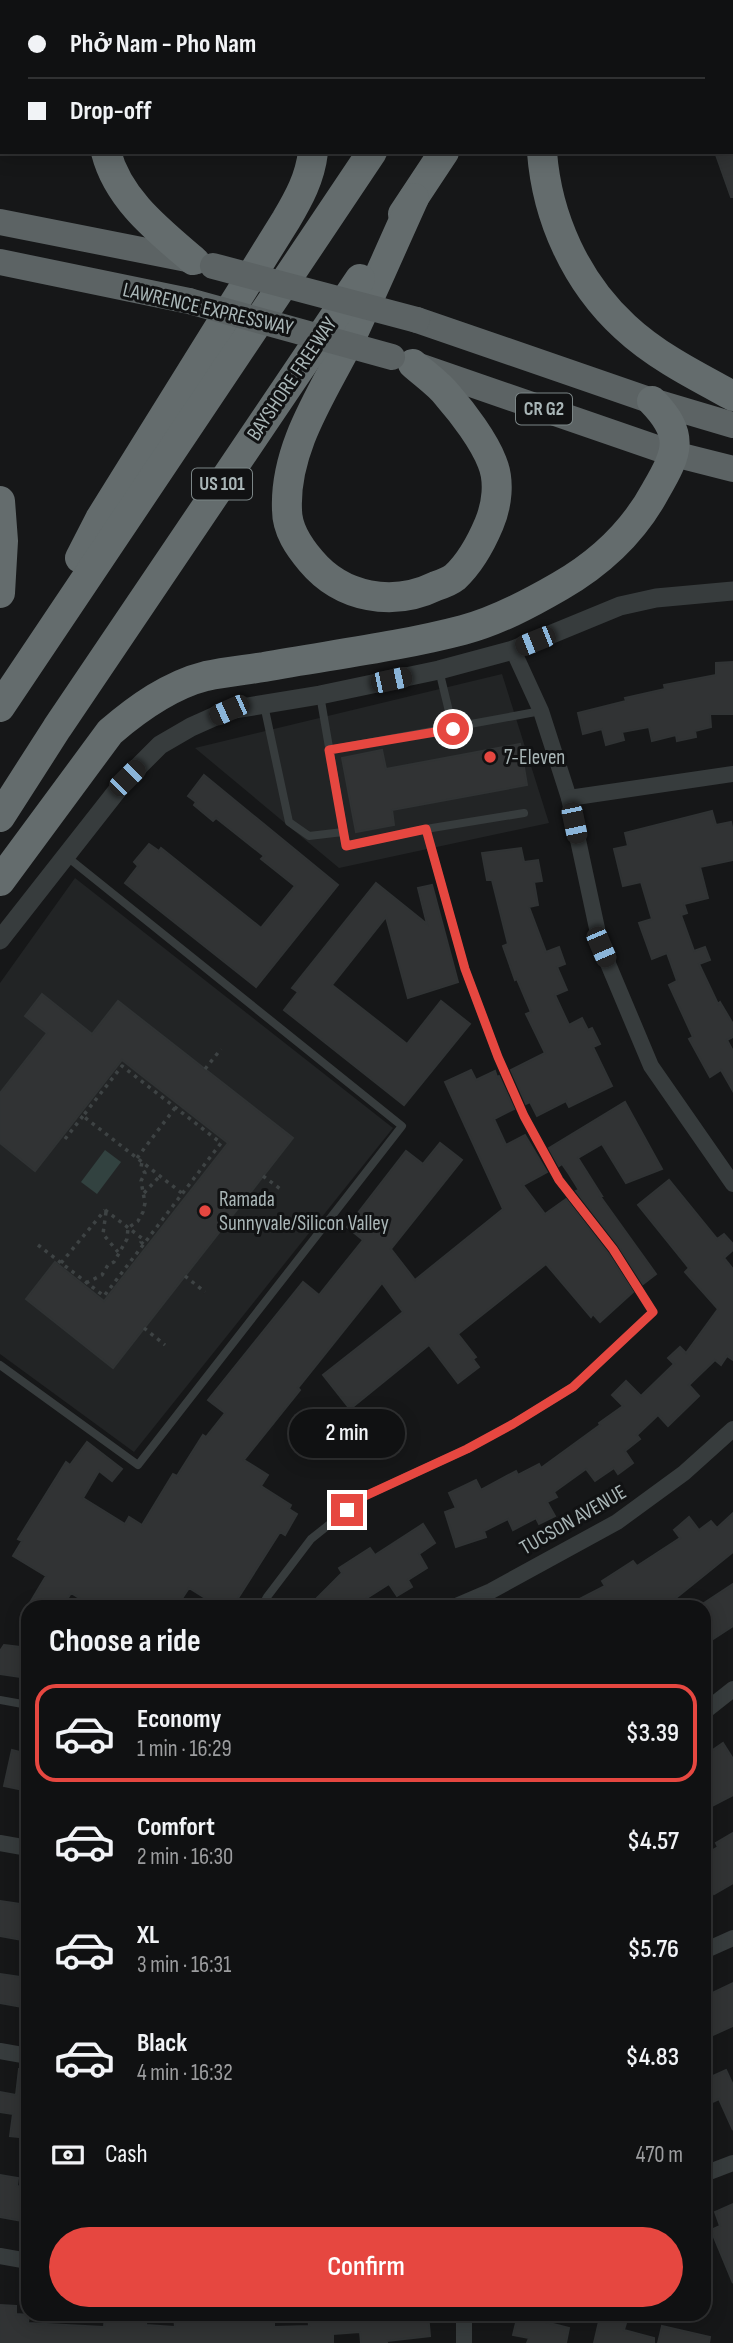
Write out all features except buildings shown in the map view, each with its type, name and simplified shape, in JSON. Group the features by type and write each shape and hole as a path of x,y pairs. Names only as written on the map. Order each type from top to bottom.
{"highway":[{"path":"106,154 122,192 158,230 203,263"},
{"path":"6,698 100,519 301,194 310,172 313,154"},
{"name":"US 101","path":"6,698 371,154"},
{"name":"BAYSHORE FREEWAY","path":"0,817 443,154"},
{"path":"542,154 547,192 562,241 578,269 601,299 624,327 663,356 733,396"},
{"path":"402,361 447,394 479,438 493,463 496,499 481,544 454,578 418,595 382,598 347,590 320,572 296,543 286,512 296,451 309,417 354,330 414,198"},
{"name":"LAWRENCE EXPRESSWAY","path":"0,222 203,263 416,320 652,401 733,425"},
{"name":"LAWRENCE EXPRESSWAY","path":"0,262 189,301 402,361 674,454 733,469"},
{"path":"0,881 110,732 127,717 177,686 205,677 464,629 512,612 576,577 618,543 651,500 674,454 675,439 669,418 652,401"},
{"path":"0,501 3,541 0,593"}],"street":[{"path":"0,940 127,778 160,745 191,727 229,710 320,695 439,670 513,650 620,606 656,598 733,591"},
{"path":"513,650 541,711 569,798 601,947 651,1066 733,1184"},
{"path":"569,798 733,774"},
{"name":"TUCSON AVENUE","path":"470,1600 618,1522 684,1472 733,1429"},
{"path":"711,1706 733,1689"},
{"path":"0,1843 21,1847"},
{"path":"711,1948 733,1938"},
{"path":"0,2051 21,2055"},
{"path":"711,2171 733,2163"},
{"path":"0,2256 21,2260"},
{"path":"464,2321 464,2343"}],"lane":[{"path":"439,670 453,729"},
{"path":"320,695 346,846 426,829 524,813"},
{"path":"264,705 289,822 309,836 343,832"},
{"path":"329,750 541,711"},
{"path":"265,1600 311,1539 365,1496 467,1449 573,1387 653,1312 613,1249 559,1180 524,1116 498,1057 465,969 426,829"},
{"path":"0,1365 138,1465 402,1126 66,856"},
{"path":"0,1700 21,1704"}],"path":[{"path":"205,1069 221,1049"},
{"path":"65,1139 122,1066 177,1106 223,1145 145,1245 118,1267"},
{"path":"137,1158 177,1106"},
{"path":"83,1116 183,1194"},
{"path":"38,1245 105,1297 118,1267 118,1252 127,1239 128,1228 138,1221 143,1212 144,1193 141,1185 145,1173 141,1167 142,1162"},
{"path":"144,1193 160,1176"},
{"path":"263,1176 283,1191"},
{"path":"105,1210 143,1239 141,1242 145,1245"},
{"path":"105,1210 107,1218 103,1234 118,1252"},
{"path":"61,1263 105,1210"},
{"path":"86,1283 102,1275 108,1265 118,1267"},
{"path":"185,1276 205,1292"},
{"path":"144,1328 165,1345"}],"shaded area":[{"path":"502,674 549,823 339,868 195,748"},
{"path":"75,878 393,1128 134,1452 0,1354 0,983"},
{"path":"105,1150 121,1162 97,1194 81,1182"}],"place":[{"name":"7-Eleven","path":"490,757"},
{"name":"Ramada Sunnyvale/Silicon Valley","path":"205,1211"}],"route":[{"path":"347,1510 365,1496 467,1449 513,1424 573,1387 653,1312 613,1249 559,1180 524,1116 498,1057 465,969 426,829 346,846 329,750 453,729"}]}
